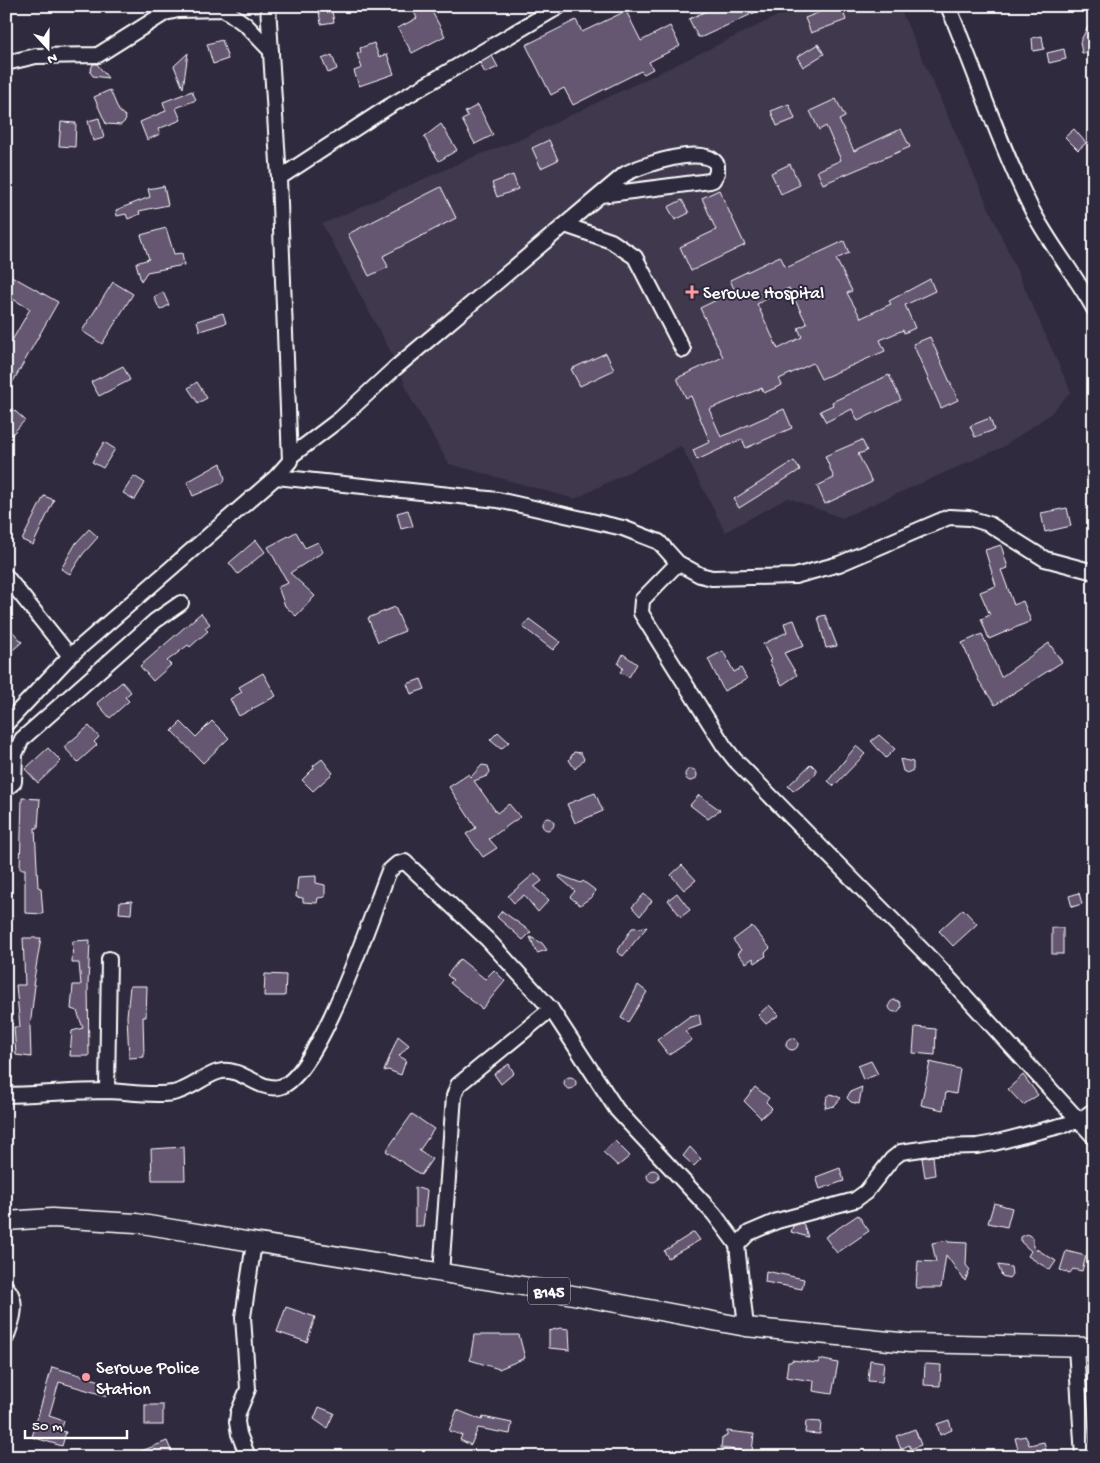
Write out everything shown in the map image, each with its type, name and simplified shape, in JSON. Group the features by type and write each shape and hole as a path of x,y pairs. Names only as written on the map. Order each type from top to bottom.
{"main road":[{"name":"B145","path":"6,1221 52,1218 136,1222 254,1243 441,1272 746,1327 910,1343 1094,1347"}],"street":[{"path":"6,724 70,656 288,466 291,456 279,178 268,6"},
{"path":"279,178 388,107 560,6"},
{"path":"948,6 1005,152 1032,209 1053,248 1094,309"},
{"path":"6,63 36,56 98,55 165,13 178,10 224,9 246,25 271,51"},
{"path":"291,456 340,419 394,369 625,174 656,160 697,156 708,157 717,165 717,173 713,180 710,181 601,195"},
{"path":"565,225 611,241 636,257 683,350"},
{"path":"276,477 498,500 622,528 659,542 678,563 700,575 712,578 794,576 840,564 949,517 969,518 989,524 1045,559 1094,572"},
{"path":"678,563 642,600 641,614 724,746 935,963 1094,1137"},
{"path":"6,576 70,656"},
{"path":"6,789 14,782 15,754 22,740 155,621 180,604"},
{"path":"6,1095 107,1092 174,1093 191,1088 217,1072 228,1071 267,1086 279,1087 288,1083 302,1070 326,1032 389,871 397,864 405,862 488,940 551,1009 618,1110 714,1214 737,1245 746,1327"},
{"path":"107,1092 109,959"},
{"path":"441,1272 454,1096 458,1084 551,1009"},
{"path":"737,1245 749,1233 777,1221 855,1200 866,1192 892,1159 901,1152 935,1147 976,1146 1079,1121 1094,1110"},
{"path":"248,1457 239,1434 237,1422 248,1380 243,1316 254,1243"},
{"path":"6,1287 10,1292 15,1309 6,1338"},
{"path":"1076,1347 1083,1457"}],"shaded area":[{"name":"Serowe Hospital","path":"798,6 899,6 1071,392 1049,415 1003,447 842,518 788,498 725,532 681,446 575,499 449,464 411,399 395,360 322,224 473,157 519,140"}],"building":[{"path":"318,6 331,6 334,22 321,24"},
{"path":"411,6 429,6 445,36 412,53 398,28 417,18"},
{"path":"717,6 769,6 702,37 698,37 689,19"},
{"path":"835,6 841,6 846,20 811,33 805,18"},
{"path":"626,11 641,41 670,26 680,46 649,62 653,69 644,74 641,71 573,105 564,88 551,95 526,45 576,20 582,32"},
{"path":"1094,15 1094,52 1082,53 1080,42"},
{"path":"1042,36 1044,49 1033,51 1032,38"},
{"path":"222,40 228,59 213,64 207,44"},
{"path":"374,43 379,57 387,54 394,74 359,86 354,71 362,68 357,54 361,52 360,48"},
{"path":"818,44 824,54 803,67 797,57"},
{"path":"1064,49 1066,59 1049,63 1047,53"},
{"path":"188,53 183,88 174,66"},
{"path":"332,55 337,69 328,73 322,59"},
{"path":"492,56 498,67 485,73 480,63"},
{"path":"93,64 97,64 108,78 93,76 90,72"},
{"path":"110,90 119,111 125,116 126,120 121,125 106,124 94,97"},
{"path":"192,91 196,100 176,108 181,120 158,129 160,134 147,140 140,122 166,111 163,102"},
{"path":"836,99 845,117 839,120 854,151 901,129 910,147 823,184 817,171 841,160 826,126 819,130 810,111"},
{"path":"789,104 795,119 777,126 771,111"},
{"path":"478,105 493,135 475,144 462,120 468,117 465,112"},
{"path":"99,118 104,138 93,141 88,121"},
{"path":"61,122 76,123 75,147 59,146"},
{"path":"441,124 457,150 439,161 424,137"},
{"path":"1074,129 1086,143 1078,150 1065,137"},
{"path":"549,140 558,160 541,168 532,148"},
{"path":"790,164 800,185 781,194 771,173"},
{"path":"513,175 518,189 497,197 492,183"},
{"path":"164,186 168,205 139,211 140,214 128,219 126,214 117,216 116,210 150,197 148,189"},
{"path":"441,187 456,218 383,256 388,267 369,276 348,234"},
{"path":"719,190 745,245 691,271 680,247 716,230 702,198"},
{"path":"682,200 689,213 675,220 668,207"},
{"path":"166,228 174,254 182,253 184,265 147,272 141,281 136,263 149,259 141,235"},
{"path":"844,241 849,253 836,259 852,291 847,293 861,318 891,304 889,301 930,279 935,291 905,305 915,328 904,333 903,330 880,340 885,351 821,379 813,363 779,379 782,385 764,393 762,388 709,409 721,437 784,409 792,428 746,448 742,439 697,460 693,450 710,442 691,396 686,398 677,378 723,357 700,308 735,291 730,280 780,256 786,268","holes":["789,288 807,324 798,328 802,337 778,349 757,304"]},
{"path":"6,273 58,302 6,394 6,351 30,309 6,295"},
{"path":"113,282 133,294 102,344 82,331"},
{"path":"163,292 169,305 160,310 154,297"},
{"path":"223,313 226,323 200,331 197,321"},
{"path":"930,337 958,400 941,408 913,344"},
{"path":"606,353 614,370 580,386 571,369"},
{"path":"123,366 130,380 99,396 91,382"},
{"path":"889,375 901,400 858,421 852,409 826,422 820,411 833,405 832,402"},
{"path":"197,382 207,398 198,403 188,388"},
{"path":"6,403 25,420 6,441"},
{"path":"990,418 994,430 975,437 970,426"},
{"path":"862,440 867,451 858,454 872,482 825,504 817,486 834,478 825,456"},
{"path":"104,442 115,449 103,468 92,462"},
{"path":"794,461 800,470 739,508 734,499"},
{"path":"221,463 225,479 223,483 193,496 187,482"},
{"path":"134,476 145,483 135,500 123,493"},
{"path":"44,496 54,500 33,545 22,540"},
{"path":"1067,508 1071,526 1045,532 1041,513"},
{"path":"408,510 413,526 401,529 397,513"},
{"path":"89,529 98,537 83,554 70,574 61,569 76,543"},
{"path":"296,532 305,548 318,542 323,552 290,573 315,596 296,616 285,606 278,587 288,583 268,547"},
{"path":"256,540 265,552 238,574 229,563"},
{"path":"1001,545 1008,568 1001,570 1014,605 1023,601 1031,621 989,639 981,619 990,615 980,592 996,586 985,550"},
{"path":"395,607 405,631 378,642 368,618"},
{"path":"201,613 210,624 205,628 208,631 190,647 188,645 167,661 171,665 153,681 140,666"},
{"path":"825,615 837,646 826,648 818,617"},
{"path":"529,619 560,642 553,650 523,627"},
{"path":"794,620 804,646 784,653 797,675 782,685 769,661 771,660 763,644 787,632 784,623"},
{"path":"6,624 22,642 6,656"},
{"path":"982,634 1001,677 1049,643 1062,662 995,705 979,681 962,643"},
{"path":"723,651 734,672 741,668 747,679 724,691 708,659"},
{"path":"623,654 637,664 629,677 620,672 623,668 618,664"},
{"path":"263,673 276,696 239,716 230,699 242,692 239,687"},
{"path":"421,679 425,689 411,694 407,684"},
{"path":"122,682 131,692 125,697 129,701 110,718 97,703"},
{"path":"212,721 229,738 203,763 172,731 181,722 196,737"},
{"path":"89,726 99,737 94,742 97,745 78,762 64,747"},
{"path":"498,732 509,742 501,749 490,740"},
{"path":"879,735 895,749 886,758 871,741"},
{"path":"856,746 865,754 834,786 828,781"},
{"path":"48,748 61,761 38,783 25,769"},
{"path":"574,752 581,753 584,759 575,769 569,760"},
{"path":"322,759 333,773 313,791 302,780 314,768 313,766"},
{"path":"900,759 913,762 913,770 907,773 903,771"},
{"path":"811,764 816,769 816,774 793,791 788,786"},
{"path":"482,765 488,766 490,772 487,776 474,781 497,813 509,804 520,817 489,839 497,848 483,857 466,834 476,828 449,787 469,774 471,777"},
{"path":"689,769 693,769 697,775 693,781 689,781 685,777 685,773"},
{"path":"595,793 603,811 575,823 567,804"},
{"path":"699,795 720,810 708,819 690,805"},
{"path":"22,798 40,799 38,828 35,828 38,887 41,888 43,914 25,913 25,869 20,869"},
{"path":"546,818 550,818 554,824 550,830 546,830 542,826 542,822"},
{"path":"682,865 696,880 684,890 671,875"},
{"path":"535,873 542,881 534,887 549,900 538,912 524,895 514,903 508,896"},
{"path":"560,875 581,883 583,881 595,890 593,896 580,905 570,897 575,891 559,877"},
{"path":"316,876 316,883 325,885 325,897 318,898 317,903 303,902 303,898 296,897 298,877"},
{"path":"677,893 690,910 681,917 668,900"},
{"path":"1079,893 1082,904 1072,907 1069,896"},
{"path":"644,894 652,901 640,916 632,907"},
{"path":"132,901 131,914 119,913 120,902"},
{"path":"963,909 977,924 953,946 939,931"},
{"path":"502,911 531,932 523,940 497,917"},
{"path":"752,926 770,948 765,953 766,956 755,963 753,958 746,963 737,953 741,950 733,940"},
{"path":"647,927 623,956 617,952 632,928"},
{"path":"1052,928 1063,928 1063,954 1052,954"},
{"path":"530,937 542,943 547,950 537,953"},
{"path":"23,938 41,938 33,985 35,985 30,1027 31,1057 16,1055 14,1027 20,1027 16,985 25,985"},
{"path":"90,940 88,985 89,1056 70,1056 72,1031 83,1028 77,1011 71,1009 73,985 81,985 79,963 72,963 73,941"},
{"path":"460,959 485,979 494,970 505,981 482,1009 450,983 453,980 447,975"},
{"path":"265,974 286,975 285,996 264,996"},
{"path":"638,985 647,992 628,1022 621,1018"},
{"path":"130,986 147,986 146,1017 143,1017 144,1057 129,1058 127,1016"},
{"path":"897,1000 900,1001 900,1011 893,1012 890,1011 889,1004 890,1001"},
{"path":"769,1005 779,1015 766,1024 758,1015"},
{"path":"699,1014 701,1025 685,1031 692,1040 669,1055 657,1040 690,1016"},
{"path":"915,1027 936,1029 935,1055 913,1053"},
{"path":"398,1036 409,1045 399,1056 406,1060 401,1075 388,1070 384,1071"},
{"path":"790,1038 794,1038 798,1044 794,1050 790,1050 786,1046 786,1042"},
{"path":"871,1061 878,1074 863,1080 858,1066"},
{"path":"930,1062 960,1069 956,1094 946,1092 943,1110 921,1105"},
{"path":"509,1064 514,1073 501,1084 494,1074"},
{"path":"1023,1075 1038,1095 1023,1105 1008,1089"},
{"path":"570,1077 576,1083 570,1089 564,1083"},
{"path":"755,1087 769,1098 766,1102 772,1108 761,1118 744,1101"},
{"path":"862,1087 859,1104 851,1102 847,1098 850,1092"},
{"path":"831,1094 841,1098 834,1106 825,1108 827,1097"},
{"path":"412,1114 434,1129 419,1151 432,1159 421,1175 386,1151"},
{"path":"615,1141 630,1156 618,1166 603,1152"},
{"path":"184,1147 185,1180 152,1180 151,1149"},
{"path":"690,1147 701,1159 694,1166 683,1156"},
{"path":"933,1156 935,1175 925,1177 922,1158"},
{"path":"840,1168 844,1181 820,1189 816,1177"},
{"path":"651,1170 655,1170 659,1176 655,1182 651,1182 647,1178 647,1174"},
{"path":"415,1187 427,1191 423,1226 415,1226"},
{"path":"994,1203 1012,1208 1007,1227 988,1223"},
{"path":"858,1215 869,1231 837,1253 825,1237"},
{"path":"802,1223 808,1237 791,1232 793,1226"},
{"path":"694,1232 700,1240 668,1258 664,1251"},
{"path":"1027,1234 1033,1238 1033,1247 1056,1261 1050,1270 1028,1256 1031,1251 1021,1242 1021,1237"},
{"path":"948,1240 948,1242 967,1243 966,1265 970,1270 965,1281 946,1255 941,1288 916,1288 918,1261 936,1262 932,1243"},
{"path":"1066,1251 1086,1256 1082,1271 1073,1269 1070,1273 1060,1270"},
{"path":"998,1265 1011,1267 1012,1274 1009,1278 1002,1276"},
{"path":"766,1271 804,1279 802,1289 765,1282"},
{"path":"286,1307 315,1317 307,1342 277,1332"},
{"path":"560,1328 569,1329 570,1350 549,1348 549,1331"},
{"path":"474,1335 519,1335 525,1358 499,1369 470,1360"},
{"path":"819,1359 838,1363 832,1394 813,1391 814,1381 786,1377 788,1362 792,1360 818,1363"},
{"path":"870,1360 884,1362 882,1382 868,1381"},
{"path":"925,1364 941,1365 940,1386 924,1385"},
{"path":"52,1367 111,1384 107,1396 59,1382 49,1416 64,1421 61,1431 66,1432 62,1446 32,1437"},
{"path":"145,1405 163,1405 163,1425 145,1425"},
{"path":"319,1407 334,1413 327,1428 314,1419"},
{"path":"457,1410 482,1420 483,1417 512,1423 510,1434 478,1428 471,1445 460,1440 462,1435 449,1431"},
{"path":"949,1420 952,1430 940,1435 937,1424"},
{"path":"806,1421 821,1422 820,1434 805,1433"},
{"path":"915,1429 921,1445 911,1449 909,1445 901,1449 896,1436"},
{"path":"727,1431 754,1434 752,1452 721,1448 722,1438 727,1436"},
{"path":"1026,1436 1029,1445 1044,1442 1047,1454 1020,1457 1015,1438"},
{"path":"167,1441 174,1457 129,1457 129,1456"}],"place":[{"name":"Serowe Hospital","path":"692,292"},
{"name":"Serowe Police Station","path":"86,1377"}]}
